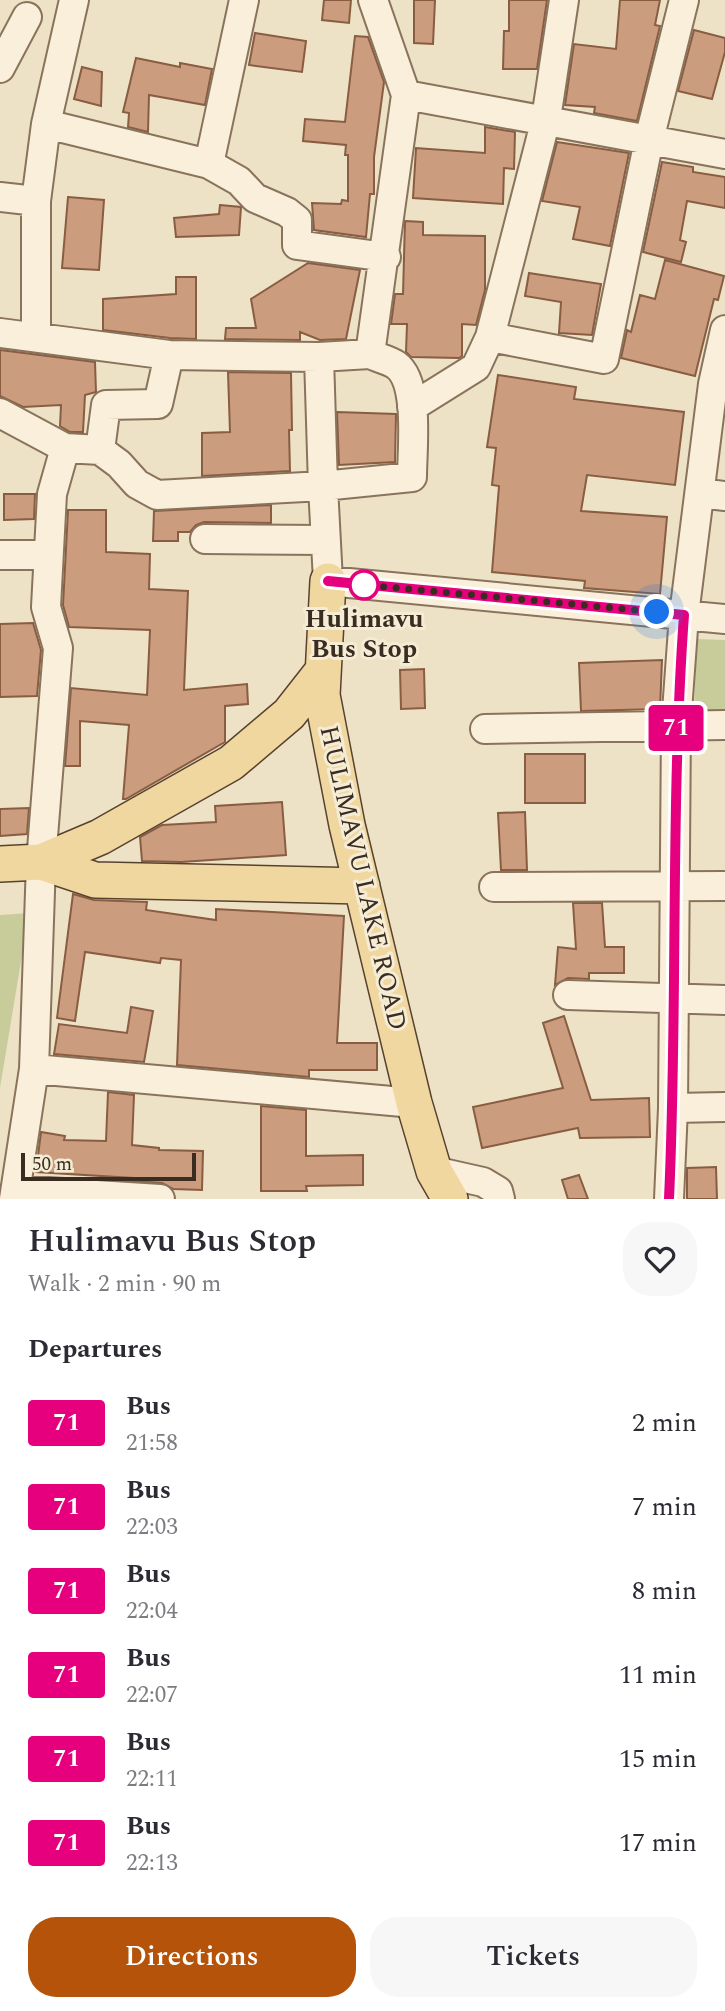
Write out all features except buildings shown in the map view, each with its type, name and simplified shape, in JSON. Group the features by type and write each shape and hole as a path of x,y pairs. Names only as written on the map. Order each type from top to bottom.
{"main road":[{"name":"HULIMAVU LAKE ROAD","path":"328,581 322,695 347,825 414,1103 439,1190"},
{"path":"41,862 100,837 230,763 289,714 322,672"},
{"path":"0,863 41,862 95,880 362,886"}],"street":[{"path":"37,336 36,201 46,124 74,0"},
{"path":"209,164 244,0"},
{"path":"370,354 386,257 406,95 373,0"},
{"path":"412,407 475,367 490,337 546,119 564,0"},
{"path":"490,337 604,359 649,140 684,0"},
{"path":"0,68 27,17"},
{"path":"406,95 725,154"},
{"path":"46,124 209,164 239,181 255,198 287,212 297,220 297,245 386,257"},
{"path":"0,197 36,201"},
{"path":"669,1199 673,1108 676,725 684,615 712,494 725,330"},
{"path":"0,333 169,355 319,358 370,354 396,365 408,378 412,407 412,477 323,486 157,495 137,484 100,450 65,448 0,413"},
{"path":"100,450 106,405 158,404 169,355"},
{"path":"319,358 324,540 328,581 725,619"},
{"path":"65,448 52,494 48,555 46,607 58,648 41,862 34,1069 15,1194 160,1199"},
{"path":"205,539 324,540"},
{"path":"0,555 48,555"},
{"path":"485,729 725,725"},
{"path":"495,887 725,886"},
{"path":"568,995 725,1000"},
{"path":"34,1069 414,1103"},
{"path":"673,1108 725,1107"},
{"path":"439,1190 484,1182 498,1191 500,1199"}],"green space":[{"path":"697,639 725,640 725,711 694,710"},
{"path":"29,913 0,1088 0,915"}],"bus line":[{"name":"71","path":"328,581 684,615 676,725 673,1108 669,1199"}],"place":[{"name":"Hulimavu Bus Stop","path":"364,585"}],"route":[{"path":"364,585 355,584 657,612"}]}
